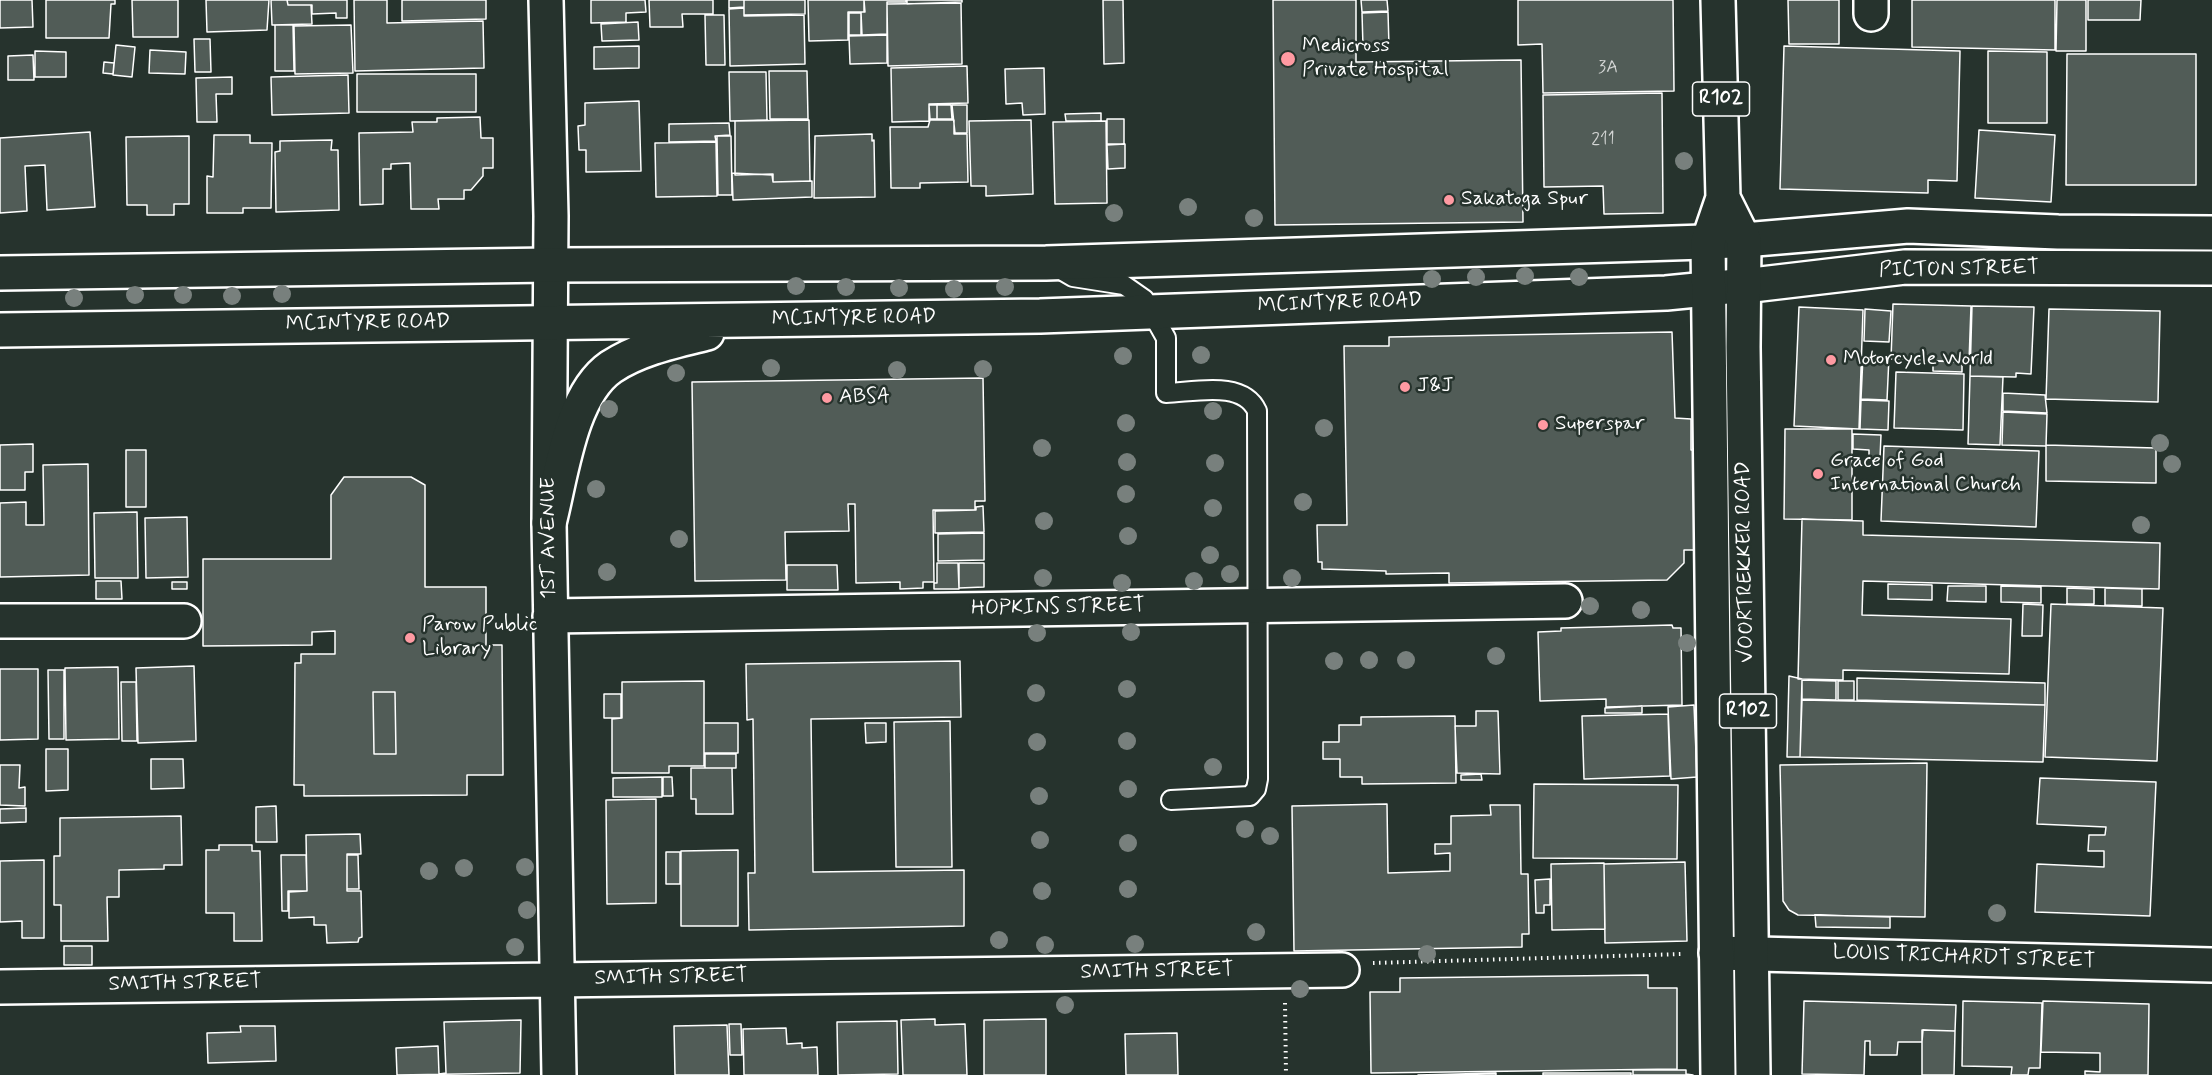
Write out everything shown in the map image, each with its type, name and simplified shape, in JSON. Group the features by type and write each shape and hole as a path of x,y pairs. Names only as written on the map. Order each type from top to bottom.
{"main road":[{"name":"1ST AVENUE","path":"546,0 550,265 550,616 559,1075"},
{"name":"VOORTREKKER ROAD","path":"1718,0 1723,198 1708,242 1718,1075"},
{"name":"VOORTREKKER ROAD","path":"1723,198 1744,240 1753,1075"},
{"name":"PICTON STREET","path":"1708,242 1908,226 2058,232 2212,233"},
{"path":"0,273 550,265 1046,263 1708,242"},
{"name":"PICTON STREET","path":"1708,289 1905,267 2212,268"},
{"name":"MCINTYRE ROAD","path":"0,330 1040,316 1666,293 1708,289"},
{"path":"549,523 575,421 584,401 600,377 612,366 642,351 749,321"},
{"name":"HOPKINS STREET","path":"550,616 1565,600"},
{"path":"0,621 184,621"},
{"name":"LOUIS TRICHARDT STREET","path":"1716,953 1751,952 2212,965"},
{"name":"SMITH STREET","path":"0,987 1357,966"}],"lane":[{"path":"1046,263 1073,277 1114,283 1133,289 1152,311 1166,338 1166,393 1240,393 1253,402 1257,411 1258,779 1256,789 1250,796 1239,798 1171,800"}],"path":[{"path":"1357,966 1716,953"},
{"path":"1285,1001 1286,1075"}],"building":[{"path":"0,0 32,0 33,27 0,28"},
{"path":"46,0 115,0 115,4 111,4 109,38 46,38"},
{"path":"132,0 178,0 178,37 133,37"},
{"path":"206,0 269,0 267,30 207,32"},
{"path":"271,0 287,0 288,5 311,5 312,24 272,25"},
{"path":"287,0 347,0 347,18 336,18 336,13 312,14 312,5 288,5"},
{"path":"354,0 387,0 387,23 483,21 484,68 355,71"},
{"path":"402,0 486,0 486,19 402,21"},
{"path":"591,0 645,0 646,12 626,13 626,22 591,23"},
{"path":"649,0 713,0 713,14 682,14 683,27 650,27"},
{"path":"729,0 744,0 744,7 729,8"},
{"path":"744,0 805,0 805,14 744,15"},
{"path":"808,0 864,0 864,12 848,12 848,40 809,41"},
{"path":"864,0 906,0 906,2 887,2 887,34 862,35 861,12 865,12"},
{"path":"907,0 962,0 962,2 907,4"},
{"path":"1103,0 1123,0 1124,63 1104,64"},
{"path":"1273,0 1356,0 1356,62 1521,60 1523,222 1275,225"},
{"path":"1361,0 1387,0 1388,11 1362,12"},
{"path":"1518,0 1673,0 1674,91 1543,93 1542,44 1518,45"},
{"path":"1788,0 1839,0 1839,44 1789,44"},
{"path":"1912,0 2055,0 2055,50 1912,47"},
{"path":"2057,0 2086,0 2086,51 2056,51"},
{"path":"2088,0 2141,0 2140,20 2088,20"},
{"path":"961,3 962,64 888,66 887,4"},
{"path":"744,8 744,16 804,15 805,64 730,66 729,9"},
{"path":"1388,12 1389,46 1363,47 1362,13"},
{"path":"849,13 861,13 861,35 849,35"},
{"path":"705,15 724,15 725,65 706,65"},
{"path":"638,22 639,40 602,41 601,24"},
{"path":"275,25 293,25 294,71 275,71"},
{"path":"351,25 353,73 295,74 294,26"},
{"path":"887,35 887,63 850,64 849,36"},
{"path":"194,39 210,39 211,72 195,72"},
{"path":"116,45 135,47 132,77 113,75"},
{"path":"639,46 639,68 594,69 594,47"},
{"path":"1784,46 1960,51 1957,181 1928,180 1928,193 1780,189"},
{"path":"150,50 186,52 185,74 149,73"},
{"path":"35,51 66,52 66,77 35,77"},
{"path":"1988,51 2047,52 2047,123 1988,123"},
{"path":"2067,54 2196,54 2196,185 2066,185"},
{"path":"33,55 34,80 8,80 8,56"},
{"path":"104,62 114,63 113,74 103,73"},
{"path":"967,66 968,103 929,104 929,121 892,122 891,68"},
{"path":"1044,68 1045,114 1023,115 1022,103 1006,104 1005,69"},
{"path":"769,71 807,71 808,119 770,119"},
{"path":"729,72 766,72 767,120 730,121"},
{"path":"357,74 476,74 476,112 357,112"},
{"path":"348,75 349,113 272,115 271,77"},
{"path":"232,77 232,94 216,94 217,122 197,122 196,78"},
{"path":"1662,93 1663,213 1604,214 1603,186 1544,187 1543,95"},
{"path":"639,101 641,171 586,172 586,150 579,150 578,126 585,125 585,103"},
{"path":"929,105 937,105 937,119 930,119"},
{"path":"937,105 951,105 952,119 937,119"},
{"path":"952,105 967,105 967,133 955,133"},
{"path":"1101,113 1101,121 1066,121 1065,114"},
{"path":"480,117 481,138 493,138 493,168 483,168 483,176 471,190 464,190 464,199 438,199 439,209 411,209 410,163 391,164 391,169 383,169 383,204 360,205 359,133 413,132 412,122 437,122 437,118"},
{"path":"1107,119 1124,119 1124,144 1107,144"},
{"path":"809,120 810,181 773,182 773,174 735,175 735,121"},
{"path":"930,120 954,120 954,134 967,134 968,182 920,183 920,188 891,188 890,127 928,127"},
{"path":"1031,120 1033,194 986,196 986,186 971,186 969,121"},
{"path":"1106,121 1107,203 1055,204 1053,122"},
{"path":"729,123 730,135 715,136 716,141 669,142 669,124"},
{"path":"1979,130 2055,135 2051,202 1975,198"},
{"path":"90,132 95,207 47,210 45,165 25,166 27,211 0,213 0,138"},
{"path":"872,134 875,197 814,198 815,136"},
{"path":"214,135 250,135 250,143 272,143 271,208 243,208 243,213 207,213 207,176 213,177"},
{"path":"189,136 189,204 174,204 174,215 147,215 147,205 127,205 126,137"},
{"path":"717,136 731,136 732,195 718,195"},
{"path":"332,140 331,150 338,150 339,210 276,212 275,152 280,151 280,141"},
{"path":"716,142 717,196 656,197 655,143"},
{"path":"1125,144 1125,168 1108,169 1107,145"},
{"path":"732,173 772,175 773,182 812,181 812,197 733,200"},
{"path":"1893,304 1971,306 1969,362 1891,359"},
{"path":"1972,306 2034,307 2031,374 2016,373 2016,377 1970,376"},
{"path":"1799,307 1863,310 1859,429 1794,426"},
{"path":"1865,309 1891,311 1889,342 1864,341"},
{"path":"2049,309 2160,311 2158,402 2046,399"},
{"path":"1672,332 1675,418 1691,419 1691,450 1695,450 1697,550 1684,550 1684,563 1667,580 1449,583 1449,573 1386,574 1386,571 1322,569 1322,562 1318,562 1317,525 1347,525 1344,346 1389,346 1389,337"},
{"path":"1863,356 1889,357 1887,400 1861,399"},
{"path":"1933,361 1962,362 1962,372 1933,371"},
{"path":"1896,372 1964,374 1963,430 1894,428"},
{"path":"1970,376 2003,377 2000,445 1968,444"},
{"path":"983,378 985,501 975,501 975,510 933,510 934,582 923,582 923,588 900,589 900,582 856,583 855,504 848,504 849,531 785,532 786,580 695,581 692,382"},
{"path":"2003,393 2045,395 2047,413 2003,411"},
{"path":"1861,400 1889,401 1888,430 1860,429"},
{"path":"2003,412 2047,414 2046,446 2002,445"},
{"name":"Grace of God International Church","path":"1785,429 1852,429 1852,520 1784,519"},
{"path":"1853,434 1881,435 1880,458 1869,457 1869,450 1853,449"},
{"path":"33,444 33,472 25,472 25,490 0,490 0,445"},
{"path":"2046,445 2156,448 2156,483 2046,481"},
{"path":"1884,446 2039,451 2036,527 1881,521"},
{"path":"126,450 146,450 146,507 126,507"},
{"path":"88,464 89,575 0,577 0,503 26,502 26,525 44,525 43,465"},
{"name":"Parow Public Library","path":"344,477 411,477 425,485 425,587 486,587 486,645 502,645 503,775 467,775 467,795 304,796 304,785 294,785 295,663 301,663 301,654 335,654 335,631 312,632 312,645 203,646 203,559 331,559 331,495","holes":["373,692 395,692 396,754 374,754"]},
{"path":"983,506 984,532 935,533 935,511 976,510 976,507"},
{"path":"137,512 138,578 95,578 94,513"},
{"path":"187,517 188,577 146,578 145,518"},
{"path":"1802,519 1863,521 1863,535 2160,543 2159,589 1863,581 1862,615 2011,619 2009,674 1843,670 1843,680 1798,679"},
{"path":"984,533 984,560 938,561 938,534"},
{"path":"937,563 958,563 959,589 934,589 934,583 937,583"},
{"path":"959,563 984,563 984,587 959,588"},
{"path":"787,565 837,565 838,590 787,590"},
{"path":"96,581 121,581 122,599 96,599"},
{"path":"172,582 187,582 187,589 172,589"},
{"path":"1888,584 1932,585 1932,600 1888,599"},
{"path":"1948,586 1986,586 1986,602 1947,601"},
{"path":"2001,586 2041,587 2041,603 2001,602"},
{"path":"2067,588 2094,589 2094,604 2067,604"},
{"path":"2105,588 2142,589 2142,606 2105,605"},
{"path":"2023,604 2043,605 2042,636 2022,636"},
{"path":"2051,604 2163,608 2157,761 2045,757"},
{"path":"1672,625 1673,628 1681,628 1682,705 1606,707 1606,699 1540,701 1538,632 1561,631 1561,628"},
{"path":"960,661 961,717 811,719 813,872 964,870 964,926 749,930 748,873 755,873 753,719 747,720 746,664"},
{"path":"194,666 196,741 138,743 136,668"},
{"path":"118,667 119,739 66,740 65,668"},
{"path":"0,669 38,669 38,739 0,740"},
{"path":"48,670 64,670 64,739 49,739"},
{"path":"1789,676 1802,679 1800,757 1787,757"},
{"path":"1857,678 2045,683 2045,705 1857,700"},
{"path":"1802,680 1836,681 1836,700 1802,699"},
{"path":"704,681 704,766 669,766 669,773 612,773 612,719 622,718 622,682"},
{"path":"1838,681 1854,681 1854,700 1838,700"},
{"path":"121,682 136,682 137,741 122,741"},
{"path":"373,692 395,692 396,754 374,754"},
{"path":"604,694 621,694 621,718 604,718"},
{"path":"1802,700 2045,705 2043,762 1800,757"},
{"path":"1694,705 1697,777 1671,779 1668,707"},
{"path":"1642,706 1642,713 1605,713 1605,708"},
{"path":"1476,711 1498,711 1500,774 1457,773 1455,726 1476,726"},
{"path":"1668,714 1670,776 1584,779 1582,716"},
{"path":"1455,716 1456,783 1362,784 1362,777 1340,777 1340,759 1323,759 1323,742 1339,742 1339,725 1361,725 1361,717"},
{"path":"950,721 952,867 896,867 894,722"},
{"path":"704,723 738,723 738,753 704,753"},
{"path":"865,723 886,723 886,742 866,743"},
{"path":"46,749 68,749 68,790 46,791"},
{"path":"705,754 736,754 736,768 705,768"},
{"path":"151,759 183,759 184,788 151,789"},
{"path":"1927,763 1925,917 1798,915 1789,910 1783,901 1780,765"},
{"path":"0,765 20,765 19,788 25,787 25,806 0,805"},
{"path":"691,768 732,768 733,814 696,814 696,799 691,799"},
{"path":"1481,774 1482,780 1461,780 1461,775"},
{"path":"662,777 662,797 613,797 613,778"},
{"path":"663,777 672,777 673,796 663,796"},
{"path":"2040,778 2156,782 2150,916 2035,912 2037,864 2104,867 2104,851 2088,851 2089,835 2105,835 2106,827 2037,824"},
{"path":"1534,784 1678,785 1677,859 1533,858"},
{"path":"656,799 656,903 607,904 606,800"},
{"path":"1387,804 1388,873 1450,871 1450,853 1435,854 1435,844 1451,844 1451,816 1491,815 1490,805 1520,805 1521,874 1528,874 1529,934 1522,934 1522,947 1294,951 1292,806"},
{"path":"276,806 277,842 256,842 256,807"},
{"path":"26,808 26,822 0,823 0,809"},
{"path":"181,816 182,865 164,865 164,869 119,870 119,897 107,897 108,941 61,941 61,905 54,905 54,856 60,856 60,818"},
{"path":"360,834 361,854 347,854 347,891 361,891 362,937 358,942 327,943 326,925 314,925 314,917 289,918 289,892 307,891 306,835"},
{"path":"219,845 252,845 252,851 260,851 262,941 234,941 234,913 206,913 206,850 219,850"},
{"path":"738,850 738,926 681,926 681,851"},
{"path":"666,852 680,852 680,884 666,884"},
{"path":"281,855 306,855 307,891 288,891 288,911 282,911"},
{"path":"347,855 358,855 359,889 347,889"},
{"path":"44,860 44,938 22,938 22,921 0,922 0,861"},
{"path":"1685,862 1687,941 1605,943 1604,864"},
{"path":"1604,863 1605,929 1552,930 1551,864"},
{"path":"1550,879 1550,905 1544,905 1544,913 1536,913 1535,880"},
{"path":"1815,915 1890,917 1890,928 1816,927"},
{"path":"64,946 92,946 92,965 64,965"},
{"path":"1648,975 1648,988 1677,988 1677,1069 1371,1073 1370,992 1400,992 1400,978"},
{"path":"1804,1001 1956,1005 1955,1031 1923,1030 1922,1042 1898,1042 1897,1055 1870,1055 1870,1041 1865,1041 1864,1075 1802,1074"},
{"path":"1963,1001 2042,1003 2040,1068 2029,1068 2028,1075 2011,1075 2012,1067 1962,1066"},
{"path":"2043,1001 2149,1004 2148,1075 2085,1075 2085,1071 2100,1072 2100,1053 2041,1052"},
{"path":"935,1019 935,1025 965,1024 967,1075 903,1075 901,1020"},
{"path":"1046,1019 1046,1075 984,1075 984,1020"},
{"path":"521,1020 520,1073 397,1075 396,1048 438,1046 439,1074 446,1073 444,1022"},
{"path":"897,1021 898,1074 838,1075 837,1022"},
{"path":"729,1024 741,1024 742,1055 730,1055"},
{"path":"727,1025 729,1075 675,1075 674,1026"},
{"path":"240,1026 275,1026 276,1061 208,1063 207,1033 241,1032"},
{"path":"786,1028 787,1044 802,1043 802,1048 817,1047 818,1075 744,1075 743,1029"},
{"path":"1922,1030 1955,1031 1954,1075 1922,1075"},
{"path":"1177,1033 1178,1075 1126,1075 1125,1034"},
{"path":"1633,1070 1686,1070 1686,1074 1693,1075 1633,1075"},
{"path":"1496,1073 1496,1075 1418,1075"},
{"path":"1543,1073 1631,1073 1631,1075 1543,1075"}],"place":[{"name":"Medicross Private Hospital","path":"1288,59"},
{"name":"Sakatoga Spur","path":"1449,200"},
{"name":"Motorcycle World","path":"1831,360"},
{"name":"J&J","path":"1405,387"},
{"name":"ABSA","path":"827,398"},
{"name":"Superspar","path":"1543,425"},
{"name":"Grace of God International Church","path":"1818,474"},
{"name":"Parow Public Library","path":"410,638"}]}
